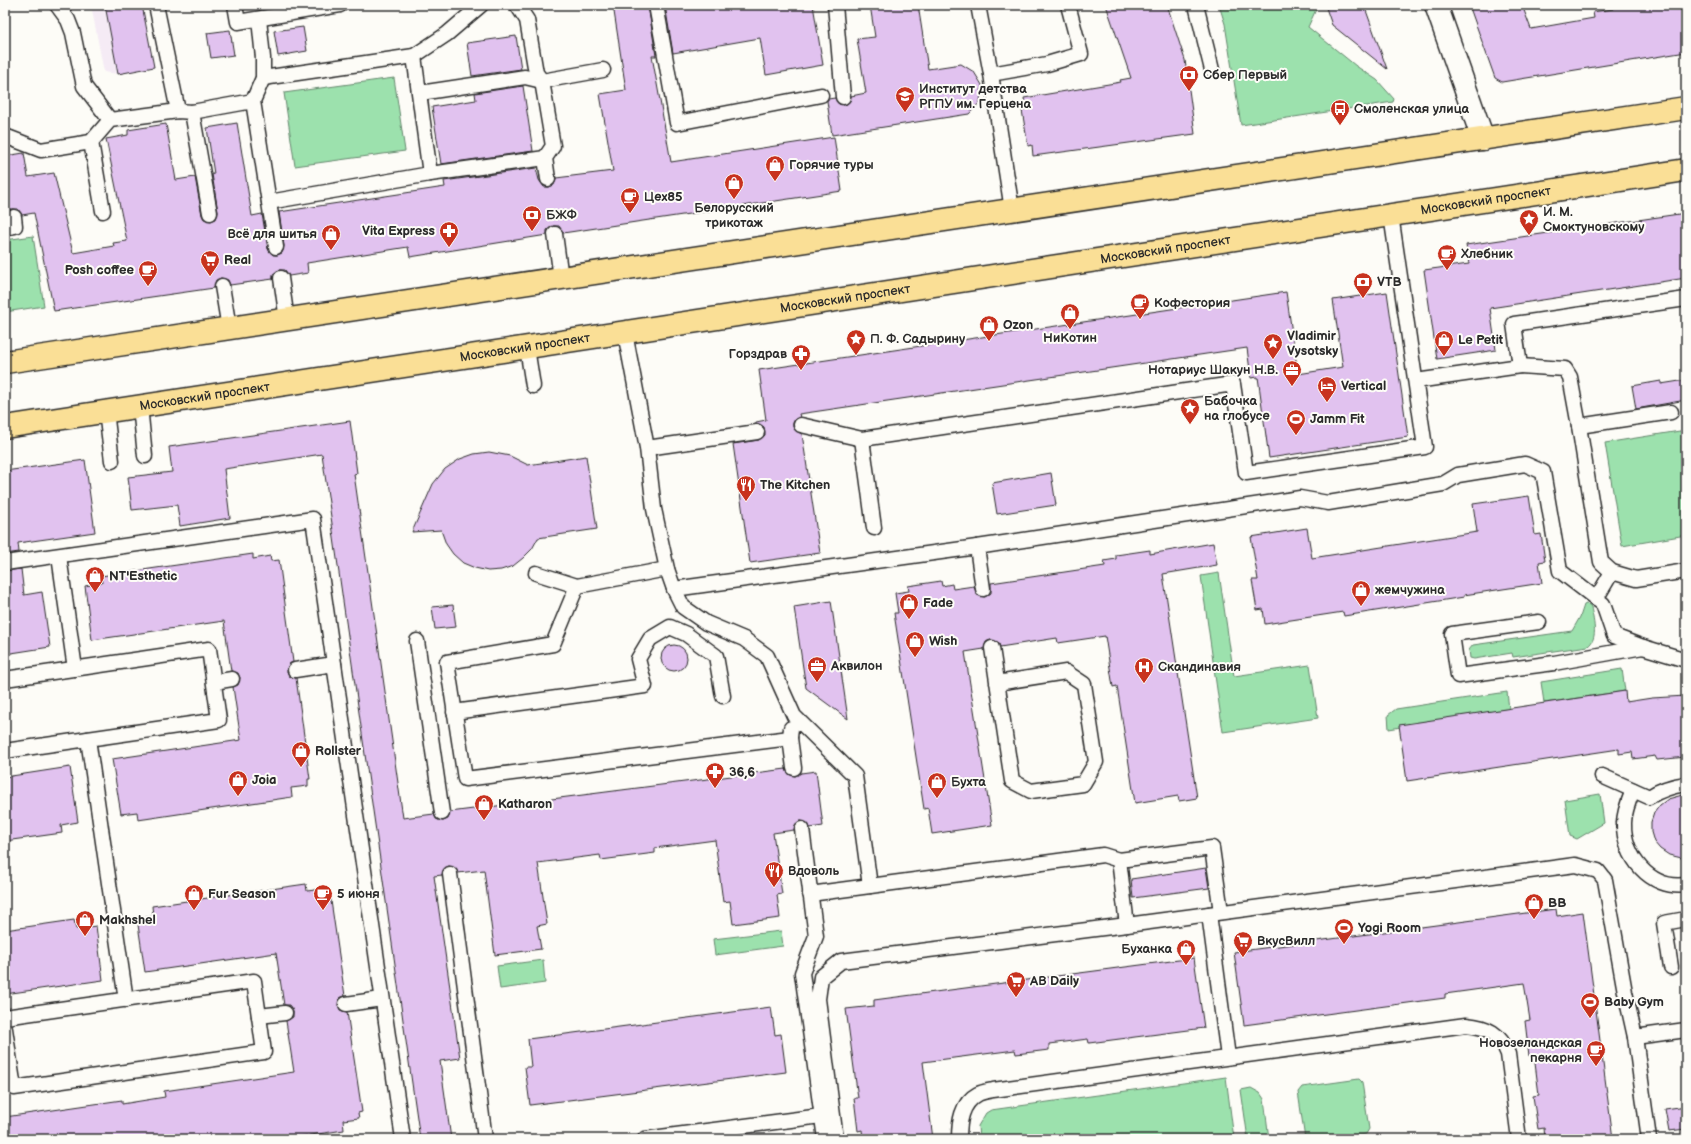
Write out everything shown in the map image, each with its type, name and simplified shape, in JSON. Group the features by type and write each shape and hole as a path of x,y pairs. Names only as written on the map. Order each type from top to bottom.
{"main road":[{"path":"5,362 1686,108"},
{"name":"Московский проспект","path":"5,427 1686,170"}],"street":[{"path":"1436,5 1483,139"}],"lane":[{"path":"57,5 68,20 74,33 84,86 110,120"},
{"path":"156,5 210,213"},
{"path":"235,5 238,22 340,5"},
{"path":"263,78 414,56 447,34 481,5"},
{"path":"517,5 527,20 536,73 542,81 553,146 545,158 548,179"},
{"path":"656,5 677,124 821,95"},
{"path":"834,5 843,97"},
{"path":"978,5 991,74 1012,210"},
{"path":"991,74 1047,64 1081,54 1068,5"},
{"path":"1196,5 1212,70"},
{"path":"259,19 263,58 263,78 253,101 276,247"},
{"path":"414,56 430,174"},
{"path":"420,93 525,77 542,81 603,70"},
{"path":"5,136 41,150 91,142 110,120 185,112 253,101"},
{"path":"91,142 103,211"},
{"path":"269,202 430,174 545,158"},
{"path":"801,425 862,439 1233,384 1246,474 1426,447 1391,215"},
{"path":"5,228 15,226 14,217"},
{"path":"555,234 561,278"},
{"path":"281,278 287,320"},
{"path":"222,286 229,328"},
{"path":"1520,366 1514,324 1686,299"},
{"path":"625,333 647,448 654,509 667,569 674,589 683,607 706,623 744,639 767,656 794,716 855,776 870,886"},
{"path":"528,348 533,386"},
{"path":"1416,381 1520,366 1565,369 1570,377 1580,426 1601,562 1612,572 1636,579 1686,570"},
{"path":"140,406 146,456"},
{"path":"106,411 112,461"},
{"path":"1580,426 1671,412"},
{"path":"647,448 757,432"},
{"path":"862,439 874,528"},
{"path":"674,589 977,547 1300,498 1328,502 1443,484 1458,475 1525,464 1543,472 1560,571 1602,604 1614,636 1643,647 1686,660"},
{"path":"5,563 313,519 403,1139"},
{"path":"977,547 983,589"},
{"path":"59,556 75,669"},
{"path":"536,573 577,586 667,569"},
{"path":"1596,599 1612,572"},
{"path":"577,586 553,644 447,662 465,779 790,738"},
{"path":"1539,622 1452,634 1458,676 1554,663 1643,647"},
{"path":"454,712 646,686 638,659 650,639 670,627 686,634 716,656 723,696"},
{"path":"417,640 442,813"},
{"path":"992,648 997,683 1012,781 1031,791 1083,784 1096,762 1084,684 1066,672 997,683"},
{"path":"5,679 209,649 219,720 5,751"},
{"path":"295,670 334,664"},
{"path":"214,682 232,679"},
{"path":"794,716 790,738 794,768"},
{"path":"88,739 126,1000"},
{"path":"1602,776 1649,797 1660,790 1686,784"},
{"path":"1633,790 1624,821 1624,835 1627,848 1634,861 1655,879 1668,884 1686,885"},
{"path":"802,829 816,936 802,973 825,1139"},
{"path":"810,894 1103,855 1119,860 1212,848 1215,913 1228,1057"},
{"path":"1119,860 1127,925"},
{"path":"836,1139 818,999 821,977 841,961 1127,925 1575,865 1598,871 1605,880 1625,992 1635,1037 1649,1139"},
{"path":"450,874 485,1139"},
{"path":"1671,967 1664,923 1686,919"},
{"path":"5,1017 254,981 264,1052 14,1088 7,1057 5,1029"},
{"path":"346,1004 382,999"},
{"path":"259,1016 285,1013"},
{"path":"959,1139 959,1118 968,1104 977,1094 993,1090 1466,1024 1480,1026 1493,1033 1503,1041 1508,1054 1519,1139"},
{"path":"1635,1037 1686,1030"},
{"path":"645,1139 822,1116"}],"shaded area":[{"path":"91,5 105,5 118,74 104,72"}],"green space":[{"path":"1219,5 1318,5 1308,27 1356,66 1377,80 1394,99 1393,102 1241,125 1225,24"},
{"path":"394,78 405,151 295,166 284,93"},
{"path":"33,236 44,306 5,312 5,240"},
{"path":"1686,430 1686,535 1622,546 1605,443"},
{"path":"1219,573 1234,676 1310,665 1318,718 1223,732 1201,576"},
{"path":"1584,605 1590,605 1591,607 1594,623 1593,638 1588,646 1513,657 1512,653 1474,659 1470,658 1469,650 1473,645 1572,631 1580,617"},
{"path":"1622,669 1625,691 1544,703 1541,682"},
{"path":"1507,692 1509,709 1389,729 1388,715 1396,709"},
{"path":"1600,794 1604,823 1577,839 1570,836 1565,800"},
{"path":"781,931 783,946 715,955 713,939"},
{"path":"543,960 545,983 500,989 497,966"},
{"path":"1226,1077 1234,1139 979,1139 978,1126 986,1113 991,1110"},
{"path":"1359,1079 1362,1082 1369,1129 1366,1134 1329,1139 1305,1139 1298,1092 1302,1087"},
{"path":"1251,1088 1260,1093 1264,1099 1269,1139 1248,1139 1241,1090"}],"building":[{"path":"105,5 142,5 154,67 118,74"},
{"path":"613,5 648,5 656,56 652,56 671,162 834,137 842,191 563,233 559,226 553,226 547,230 547,235 410,257 408,247 307,263 308,273 289,276 285,270 279,270 273,274 273,279 230,285 228,280 221,278 216,280 214,288 54,311 34,213 22,215 18,209 13,209 9,210 5,218 5,156 24,153 28,177 54,173 73,253 114,246 113,243 127,241 106,139 128,135 128,130 166,124 176,180 195,177 202,215 204,219 211,221 216,219 218,212 207,128 237,123 252,216 262,214 268,249 273,255 282,253 284,246 279,212 445,187 444,181 536,168 539,180 544,187 554,185 556,178 613,171 600,94 626,90"},
{"path":"665,5 757,5 758,8 778,5 813,5 823,65 766,75 760,38 673,53"},
{"path":"870,5 918,5 928,69 961,64 974,72 982,85 980,102 969,114 832,135 827,101 828,99 835,98 839,104 844,105 850,101 851,96 866,93 857,39 875,37"},
{"path":"1106,5 1167,5 1185,60 1195,134 1033,156 1032,145 1028,146 1022,110 1026,109 1024,98 1121,82 1120,80 1131,78"},
{"path":"1325,5 1364,5 1387,69 1332,25"},
{"path":"1469,5 1522,5 1531,29 1594,18 1593,12 1613,9 1612,5 1686,5 1686,52 1502,82 1495,78"},
{"path":"303,27 307,51 278,56 274,31"},
{"path":"230,30 234,55 211,58 207,33"},
{"path":"516,36 521,69 472,76 467,43"},
{"path":"523,86 533,151 441,164 432,107 476,100 475,93"},
{"path":"1686,213 1686,278 1490,308 1496,350 1437,359 1424,270 1469,264 1466,245"},
{"path":"1286,292 1298,374 1343,367 1333,300 1387,292 1408,437 1269,458 1258,377 1251,378 1247,348 799,414 800,417 795,419 793,427 796,431 802,434 820,553 750,563 733,444 759,440 765,435 764,427 760,424 756,424 756,422 766,420 759,370"},
{"path":"1686,380 1686,400 1636,409 1632,386 1661,381 1661,384"},
{"path":"350,421 357,473 354,474 403,818 434,814 436,819 443,821 448,819 450,812 786,769 788,773 795,776 801,773 816,771 823,826 810,828 808,824 801,821 797,823 794,830 773,833 782,894 777,895 780,918 733,924 730,901 723,902 715,840 655,848 655,853 601,860 600,855 538,863 547,924 537,926 541,949 495,955 484,870 458,873 456,869 449,866 445,868 442,875 434,876 460,1058 440,1061 451,1139 420,1139 322,454 224,469 230,518 180,526 177,505 132,510 128,477 172,472 169,447"},
{"path":"489,452 510,456 528,465 586,456 597,529 538,538 532,549 513,566 501,570 488,571 463,563 453,554 446,544 441,530 412,532 433,484 445,469 460,459 474,454"},
{"path":"85,460 95,532 18,543 19,552 5,554 5,471"},
{"path":"1051,473 1056,505 997,514 992,483"},
{"path":"1529,496 1535,535 1541,534 1545,561 1539,562 1542,583 1344,616 1343,612 1265,624 1263,609 1257,610 1252,580 1258,580 1251,537 1307,528 1312,558 1477,532 1473,504"},
{"path":"1213,543 1217,565 1163,574 1197,798 1179,801 1178,796 1135,803 1117,686 1113,687 1105,636 1058,643 1057,638 1000,647 998,642 991,640 986,642 984,649 965,652 992,825 932,834 928,808 924,809 894,613 898,613 895,593 909,591 908,586 941,581 942,586 952,584 953,589 974,586 977,595 985,597 991,593 991,583 1105,566 1104,561 1116,559 1116,555 1150,550 1150,554"},
{"path":"253,554 253,559 270,556 271,561 279,560 293,662 289,664 287,671 289,676 296,678 310,779 308,779 308,786 291,788 292,797 138,820 137,812 121,814 112,759 241,740 233,687 238,685 240,678 238,673 231,671 224,621 92,640 85,586 102,583 101,576"},
{"path":"21,569 24,595 42,592 50,647 5,654 5,571"},
{"path":"831,601 848,719 806,688 794,607"},
{"path":"453,605 456,627 435,629 432,607"},
{"path":"674,645 683,649 687,658 683,667 674,671 665,667 661,658 665,649"},
{"path":"1625,691 1626,702 1652,698 1686,696 1686,757 1657,760 1655,756 1633,759 1632,752 1619,754 1619,749 1407,781 1399,725"},
{"path":"70,767 78,822 61,825 62,833 5,841 5,777"},
{"path":"1686,794 1686,859 1669,855 1660,849 1654,842 1651,832 1651,822 1654,813 1660,805 1668,799"},
{"path":"1206,868 1209,888 1133,898 1131,879"},
{"path":"306,884 307,891 323,889 324,895 330,894 345,996 340,998 338,1005 340,1010 347,1012 362,1112 358,1113 359,1118 343,1120 344,1130 298,1137 298,1139 5,1139 5,1117 122,1100 122,1104 165,1097 164,1091 294,1072 286,1021 293,1017 293,1012 289,1005 284,1005 276,953 145,972 137,918 153,916 152,906"},
{"path":"1556,909 1557,916 1583,912 1613,1139 1545,1139 1544,1128 1538,1129 1533,1096 1539,1095 1534,1055 1529,1056 1525,1021 1530,1020 1524,983 1445,994 1445,998 1244,1025 1234,952"},
{"path":"74,920 76,929 96,926 103,980 5,994 5,930"},
{"path":"1194,958 1204,1028 1089,1043 1088,1039 1049,1044 1049,1050 1016,1054 1015,1050 923,1062 933,1139 863,1139 862,1130 858,1131 854,1098 858,1098 846,1009 874,1006 874,1000"},
{"path":"771,1007 775,1035 781,1034 786,1072 530,1105 525,1067 531,1067 528,1039"},
{"path":"1686,1106 1686,1129 1669,1131 1665,1109"}],"place":[{"name":"Сбер Первый","path":"1189,92"},
{"name":"Институт детства РГПУ им. Герцена","path":"905,113"},
{"name":"Смоленская улица","path":"1340,126"},
{"name":"Горячие туры","path":"775,182"},
{"name":"Белорусский трикотаж","path":"734,200"},
{"name":"Цех85","path":"630,214"},
{"name":"БЖФ","path":"532,232"},
{"name":"И. М. Смоктуновскому","path":"1529,236"},
{"name":"Vita Express","path":"449,248"},
{"name":"Всё для шитья","path":"331,251"},
{"name":"Хлебник","path":"1447,271"},
{"name":"Real","path":"210,277"},
{"name":"Posh coffee","path":"148,287"},
{"name":"VTB","path":"1363,299"},
{"name":"Кофестория","path":"1140,320"},
{"name":"НиКотин","path":"1070,330"},
{"name":"Ozon","path":"989,342"},
{"name":"П. Ф. Садырину","path":"856,356"},
{"name":"Le Petit","path":"1444,357"},
{"name":"Vladimir Vysotsky","path":"1273,360"},
{"name":"Горздрав","path":"801,371"},
{"name":"Нотариус Шакун Н.В.","path":"1292,387"},
{"name":"Vertical","path":"1327,403"},
{"name":"Бабочка на глобусе","path":"1190,425"},
{"name":"Jamm Fit","path":"1296,436"},
{"name":"The Kitchen","path":"746,502"},
{"name":"NT'Esthetic","path":"95,593"},
{"name":"жемчужина","path":"1361,607"},
{"name":"Fade","path":"909,620"},
{"name":"Wish","path":"915,658"},
{"name":"Аквилон","path":"817,683"},
{"name":"Скандинавия","path":"1144,684"},
{"name":"Rollster","path":"301,768"},
{"name":"36,6","path":"715,789"},
{"name":"Joia","path":"238,797"},
{"name":"Бухта","path":"937,799"},
{"name":"Katharon","path":"484,821"},
{"name":"Вдоволь","path":"774,888"},
{"name":"Fur Season","path":"194,911"},
{"name":"5 июня","path":"323,911"},
{"name":"BB","path":"1534,920"},
{"name":"Makhshel","path":"85,937"},
{"name":"Yogi Room","path":"1344,945"},
{"name":"ВкусВилл","path":"1243,958"},
{"name":"Буханка","path":"1186,966"},
{"name":"АВ Daily","path":"1016,998"},
{"name":"Baby Gym","path":"1590,1019"},
{"name":"Новозеландская пекарня","path":"1596,1067"}]}
